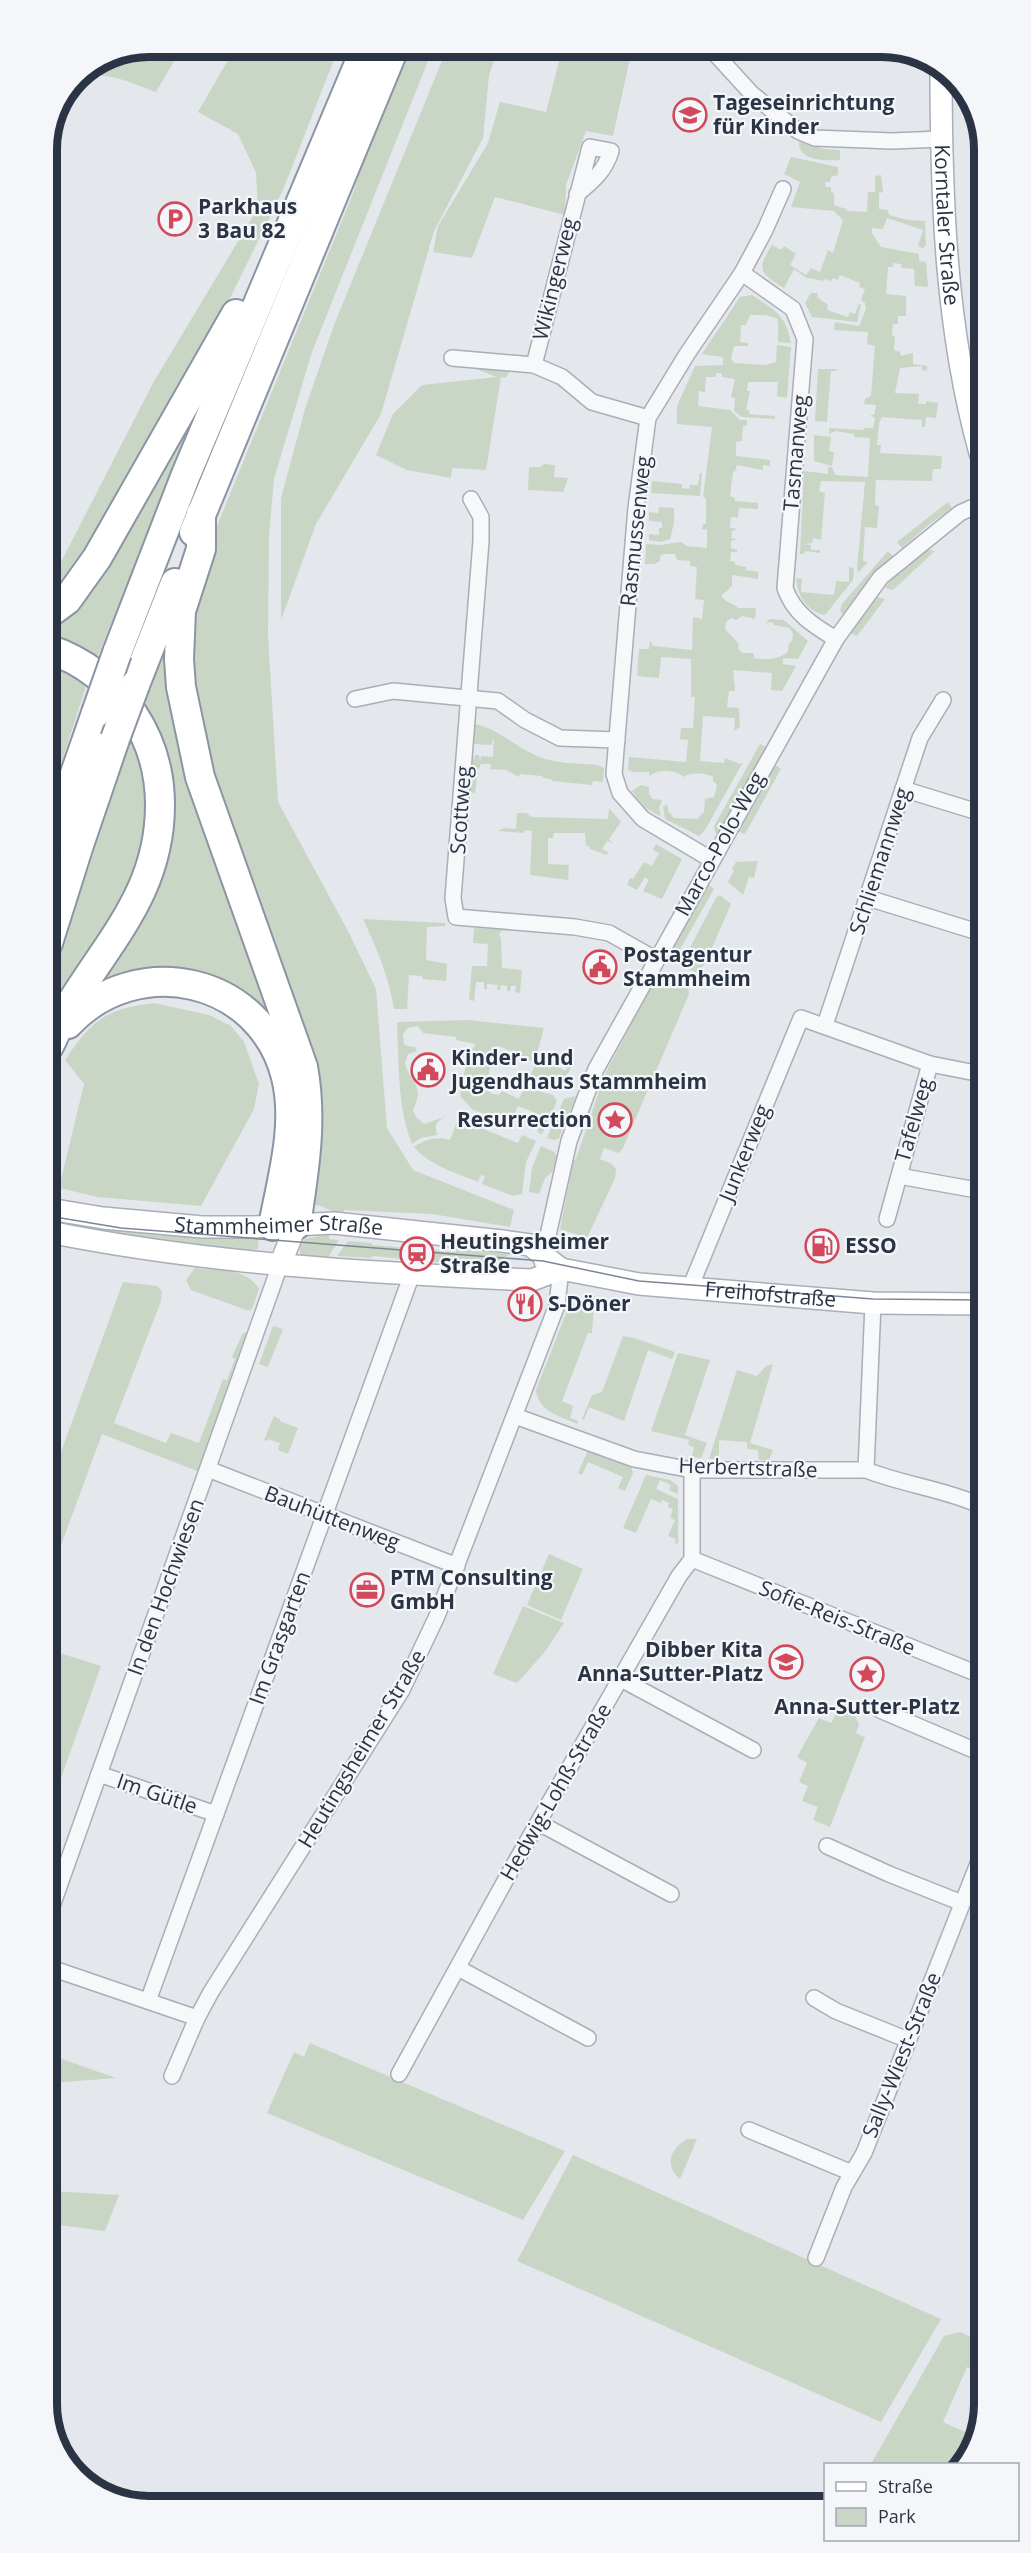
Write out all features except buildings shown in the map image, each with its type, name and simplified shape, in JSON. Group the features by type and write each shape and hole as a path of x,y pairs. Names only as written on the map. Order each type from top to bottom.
{"highway":[{"path":"57,825 117,653 185,477 362,57"},
{"path":"57,914 115,739 201,514 391,57"},
{"path":"57,607 67,600 97,558 220,344 275,234 301,205"},
{"path":"201,514 201,549 181,611 178,659 181,687 200,777 303,1067 308,1090 309,1124 284,1225"},
{"path":"57,652 91,670 118,692 141,726 155,757 160,793 160,833 150,871 129,915 64,1014 57,1029"},
{"path":"57,1036 80,1011 92,1003 120,988 147,982 175,981 200,987 224,997 246,1012 272,1042 283,1067 289,1092 290,1116 284,1225"}],"street":[{"path":"718,57 752,94 798,131 815,138 856,141 941,139"},
{"name":"Korntaler Straße","path":"940,78 949,287 968,409 974,431"},
{"name":"Rasmussenweg","path":"712,860 643,819 628,805 620,793 614,774 636,508 648,418 687,354 742,273 765,230 783,189"},
{"name":"Wikingerweg","path":"534,365 578,194"},
{"name":"Tasmanweg","path":"742,273 793,309 805,339 785,588 789,602 797,611 836,639"},
{"name":"Wikingerweg","path":"452,358 534,365 562,377 592,402 648,418"},
{"name":"Scottweg","path":"471,499 481,517 481,524 470,697 453,898 456,917 574,927 609,933 656,959"},
{"name":"Marco-Polo-Weg","path":"541,1276 564,1158 597,1066 836,639 881,577 960,513 974,507"},
{"path":"355,699 393,691 498,700 525,720 560,738 617,740"},
{"name":"Schliemannweg","path":"825,1025 920,738 943,700"},
{"path":"903,789 974,811"},
{"path":"868,898 974,931"},
{"name":"Junkerweg","path":"690,1288 801,1018 825,1025"},
{"path":"825,1025 930,1064 974,1073"},
{"name":"Tafelweg","path":"887,1219 930,1064"},
{"name":"Tafelweg","path":"898,1176 974,1190"},
{"name":"Stammheimer Straße","path":"57,1210 103,1218 201,1227 341,1224 502,1241 530,1245 561,1269 532,1280 280,1265 194,1255 57,1233"},
{"path":"280,1265 284,1225"},
{"name":"In den Hochwiesen","path":"57,1892 280,1265"},
{"name":"Freihofstraße","path":"561,1269 613,1280 690,1288 873,1303 974,1304"},
{"name":"Heutingsheimer Straße","path":"172,2076 197,2018 246,1935 402,1690 435,1622 557,1305 561,1269"},
{"name":"Im Grasgarten","path":"147,2001 412,1274"},
{"path":"866,1470 873,1303"},
{"name":"Herbertstraße","path":"515,1416 634,1459 692,1470 866,1470 884,1477 939,1490 974,1503"},
{"name":"Bauhüttenweg","path":"208,1469 457,1566"},
{"path":"692,1470 692,1559"},
{"name":"Sofie-Reis-Straße","path":"692,1559 974,1672"},
{"name":"Hedwig-Lohß-Straße","path":"399,2074 679,1576 692,1559"},
{"path":"621,1679 753,1750"},
{"path":"880,1710 974,1750"},
{"name":"Im Gütle","path":"99,1774 216,1814"},
{"path":"539,1823 671,1894"},
{"path":"826,1846 962,1904"},
{"name":"Sally-Wiest-Straße","path":"816,2258 844,2187 864,2153 974,1874"},
{"path":"458,1968 588,2038"},
{"path":"57,1970 197,2018"},
{"path":"814,1998 836,2011 908,2040"},
{"path":"749,2130 852,2173"}],"green space":[{"path":"176,57 156,92 115,78 94,76 103,69 131,59"},
{"path":"230,57 335,57 283,190 212,335 73,573 57,588 57,567 153,383 258,208 256,173 238,134 198,112"},
{"path":"403,57 430,57 312,352 274,479 269,537 268,635 278,802 348,931 376,989 387,1128 413,1170 514,1210 510,1227 432,1214 344,1210 343,1214 311,1204 311,1173 201,744 185,649 203,560 352,196 375,127"},
{"path":"444,57 495,57 489,76 483,138 434,231 381,414 316,524 281,620 281,498 305,409 334,325"},
{"path":"560,57 630,57 613,136 586,131 566,185 565,215 495,197 472,258 433,252 438,226 488,143 500,102 546,112"},
{"path":"799,141 824,149 840,150 840,160 820,160 807,156 800,148"},
{"path":"791,157 838,167 838,175 831,177 830,182 825,182 826,187 831,187 831,192 834,193 834,205 847,211 867,212 868,192 875,192 875,176 881,175 883,192 879,193 879,209 888,210 889,215 908,220 925,221 926,245 923,248 918,246 923,230 887,218 883,229 872,228 872,233 881,247 919,254 919,261 926,262 928,287 915,286 914,269 902,268 901,264 893,263 893,267 888,267 886,294 906,296 906,316 898,316 898,324 893,324 894,350 900,352 901,356 913,353 913,364 927,366 927,371 922,370 922,366 900,368 895,393 919,394 918,404 926,404 926,401 938,403 936,418 926,417 925,427 922,427 922,420 882,417 879,423 877,445 881,445 880,453 942,456 941,469 933,469 932,481 876,480 875,505 879,506 877,528 865,527 863,561 868,562 858,573 865,482 821,481 819,491 825,493 821,540 813,538 812,543 804,544 811,545 811,550 820,550 820,553 805,551 804,554 800,554 804,471 828,474 828,467 832,467 835,475 868,477 870,438 854,437 854,434 836,431 829,434 829,428 863,430 873,428 875,418 870,415 874,415 876,405 864,404 865,399 871,396 875,346 867,344 868,332 834,330 835,322 859,326 866,309 865,303 861,300 865,289 859,287 860,283 840,275 838,280 833,278 831,281 824,279 823,281 805,277 794,269 784,288 770,279 763,271 763,261 772,245 781,250 784,246 796,254 790,265 806,275 811,268 820,272 828,250 833,253 843,220 834,211 791,207 800,182 784,174"},
{"path":"811,293 818,293 817,297 828,305 827,310 848,317 850,312 855,314 861,304 857,322 812,317 805,303"},
{"path":"752,295 783,319 791,343 778,342 778,319 766,315 750,315 746,325 741,325 740,342 748,343 748,346 734,346 731,359 734,363 766,365 776,362 777,345 791,347 787,398 777,396 778,382 748,382 747,391 750,391 746,410 749,410 749,414 775,416 775,419 742,417 734,411 735,398 731,397 735,379 722,377 722,373 716,373 715,377 706,377 705,392 699,391 698,406 730,410 740,420 747,420 747,425 743,426 742,441 736,442 736,456 770,460 770,466 763,465 763,470 737,465 733,472 730,496 735,498 735,501 758,503 758,509 739,508 738,518 731,517 730,528 738,529 732,531 731,538 737,539 731,541 731,548 737,552 731,552 730,561 735,562 735,565 746,567 746,570 758,572 758,579 732,575 732,586 721,596 738,608 756,608 755,619 742,616 736,620 732,618 726,622 725,629 739,644 738,648 742,653 754,653 754,658 772,659 788,652 793,633 789,628 774,625 772,622 766,623 769,619 784,620 808,641 798,659 783,658 783,664 796,666 782,691 771,690 772,673 733,670 735,691 729,691 727,707 739,708 740,727 734,731 735,718 703,716 700,761 724,763 725,758 740,764 743,762 705,830 699,836 665,819 663,806 668,805 668,811 674,818 697,819 704,812 705,799 714,797 717,785 713,777 690,774 684,777 676,772 666,771 649,776 649,772 628,770 629,757 686,762 688,740 680,739 681,728 693,728 695,697 691,697 691,659 661,657 659,678 637,676 639,649 649,649 650,640 653,646 692,650 693,617 702,619 704,600 695,599 697,567 690,566 690,561 677,560 675,554 664,554 660,556 660,561 645,564 646,544 682,542 686,546 707,548 707,530 702,529 703,524 706,524 706,498 703,497 712,427 677,424 677,406 695,366 723,365 723,357 702,354 740,297"},
{"path":"483,366 509,367 510,371 505,378 501,377 486,470 452,468 451,478 407,470 376,455 393,414 422,385 497,377 476,369"},
{"path":"217,368 94,665 57,644 57,607"},
{"path":"818,369 837,369 831,371 827,422 815,421"},
{"path":"814,435 831,437 829,451 834,452 832,466 814,461"},
{"path":"544,464 555,465 554,477 568,478 563,492 528,490 529,467 541,467"},
{"path":"700,473 702,473 700,496 651,493 652,481 682,484 682,488 689,489 690,485 698,485"},
{"path":"948,502 952,508 902,548 897,542"},
{"path":"659,507 674,508 674,523 670,539 661,542 649,540 649,534 659,535 659,528 662,528 662,522 649,521 649,512 658,513"},
{"path":"925,549 935,551 893,590 885,587 916,554"},
{"path":"888,551 893,556 867,584 844,616 840,611 842,604"},
{"path":"849,567 854,568 853,580 825,615 813,610 804,602 798,591 796,578 802,579 801,592 834,595 836,581 849,582"},
{"path":"877,597 885,599 857,636 850,633"},
{"path":"167,634 283,1040 233,992 208,973 155,970 84,993 172,832 172,764 144,707"},
{"path":"57,663 87,683 57,777"},
{"path":"475,724 492,730 544,759 597,765 604,768 603,782 593,781 592,785 552,781 542,776 520,774 519,777 506,770 490,769 491,764 481,764 475,793 469,792 471,766 475,755 479,755 480,762 481,756 493,757 494,737 491,745 474,744"},
{"path":"132,736 150,792 145,850 123,898 57,1007 57,964"},
{"path":"760,744 767,748 718,835 714,826"},
{"path":"773,766 781,769 745,834 737,831"},
{"path":"641,785 649,787 649,794 653,799 662,800 659,808 661,816 644,806 632,791"},
{"path":"609,808 621,822 609,839 613,843 607,841 602,849 608,852 607,855 586,846 585,833 554,833 553,838 548,838 548,864 569,865 568,880 530,875 532,831 525,830 524,833 498,831 504,828 516,829 517,813 526,813 532,817 608,819"},
{"path":"656,844 682,859 662,899 643,891 649,880 645,877 637,890 627,885 644,862 652,866 659,853 653,850"},
{"path":"758,861 754,878 749,877 743,895 728,882 734,870 732,869 736,862"},
{"path":"707,883 714,889 672,962 668,954"},
{"path":"720,895 731,904 705,964 696,972 680,967 716,898"},
{"path":"363,919 445,923 445,926 427,927 426,960 447,964 446,981 409,975 407,1009 394,1009 382,963"},
{"path":"474,928 522,930 502,931 499,934 502,968 522,970 520,993 515,992 516,986 511,986 510,991 507,991 507,986 501,985 500,990 497,990 498,985 487,984 487,989 484,989 484,982 476,982 474,1001 469,1000 472,966 487,966 488,944 473,943"},
{"path":"662,973 688,985 689,994 623,1148 619,1153 604,1148 600,1159 612,1164 616,1169 615,1178 587,1238 560,1229 570,1177 569,1162 576,1159 605,1074 656,977"},
{"path":"154,1003 209,1015 231,1026 244,1042 259,1084 254,1109 201,1206 98,1197 59,1188 84,1084 65,1060 83,1035 101,1019 123,1009"},
{"path":"468,1020 544,1028 537,1053 565,1071 572,1060 574,1062 559,1089 555,1089 531,1074 536,1063 499,1046 490,1066 487,1087 492,1094 499,1095 502,1091 519,1099 527,1082 534,1090 553,1095 557,1101 542,1134 537,1132 543,1116 518,1106 511,1122 473,1110 460,1096 467,1058 476,1044 456,1040 456,1037 423,1033 418,1026 408,1028 403,1034 404,1045 415,1047 417,1051 408,1054 405,1064 418,1090 413,1110 416,1117 424,1124 447,1116 437,1123 437,1135 421,1138 412,1144 401,1100 397,1022"},
{"path":"576,1096 559,1138 554,1140 547,1138 564,1099"},
{"path":"458,1119 518,1143 522,1135 536,1141 526,1162 522,1194 513,1196 482,1184 485,1176 481,1175 478,1182 444,1168 420,1154 414,1147 432,1139 450,1140"},
{"path":"541,1146 554,1152 557,1156 553,1171 545,1178 539,1194 529,1192 532,1168"},
{"path":"57,1214 259,1236 258,1249 247,1251 57,1229"},
{"path":"329,1234 329,1239 339,1240 327,1259 305,1259 300,1253 300,1246 305,1239"},
{"path":"348,1241 456,1252 456,1249 509,1254 498,1268 372,1256 371,1258 337,1256"},
{"path":"195,1268 231,1271 247,1277 259,1289 252,1309 249,1311 191,1290 186,1280"},
{"path":"123,1282 157,1286 162,1291 161,1301 114,1423 166,1443 171,1433 199,1443 223,1379 227,1380 235,1359 232,1357 243,1333 250,1332 202,1473 102,1434 57,1556 57,1463"},
{"path":"595,1296 592,1333 588,1333 562,1401 573,1406 570,1418 578,1421 578,1424 557,1416 546,1408 541,1403 536,1390 567,1311 579,1301"},
{"path":"273,1326 283,1329 268,1367 259,1364"},
{"path":"623,1336 675,1352 672,1359 648,1350 624,1421 589,1407 584,1420 582,1419 592,1395 602,1392"},
{"path":"678,1353 710,1360 685,1435 707,1443 701,1458 692,1457 694,1447 688,1445 689,1440 651,1431"},
{"path":"773,1364 750,1443 773,1450 769,1460 759,1460 758,1450 747,1449 747,1442 719,1440 719,1459 709,1459 737,1370 757,1376 766,1366"},
{"path":"274,1416 298,1428 288,1454 278,1450 280,1443 264,1440"},
{"path":"589,1448 631,1467 633,1473 625,1491 618,1488 623,1477 588,1462 582,1475 578,1473"},
{"path":"646,1475 670,1480 678,1486 678,1494 669,1490 671,1485 660,1480 656,1489 678,1499 678,1544 675,1543 676,1539 668,1536 675,1520 670,1518 673,1509 668,1507 669,1503 662,1500 661,1503 651,1499 636,1533 623,1528"},
{"path":"549,1554 583,1569 561,1620 527,1605"},
{"path":"523,1606 564,1623 544,1653 517,1683 493,1674"},
{"path":"57,1652 101,1666 57,1789"},
{"path":"842,1711 854,1714 859,1725 856,1733 865,1737 830,1827 813,1820 818,1807 802,1801 808,1786 799,1782 807,1763 797,1757 819,1718 831,1723 836,1714"},
{"path":"310,2043 565,2151 523,2220 267,2113 294,2052 304,2057"},
{"path":"57,2057 116,2078 57,2083"},
{"path":"687,2139 697,2139 680,2179 672,2168 671,2158 676,2148"},
{"path":"573,2155 941,2319 881,2422 517,2261"},
{"path":"57,2191 119,2195 105,2231 57,2225"},
{"path":"960,2332 974,2338 974,2370 967,2367 943,2422 969,2434 965,2445 953,2463 872,2463 944,2336"}],"tram line":[{"path":"57,1217 121,1228 543,1261 639,1281 873,1299 974,1300"}],"place":[{"name":"Tageseinrichtung für Kinder","path":"690,115"},
{"name":"Parkhaus 3 Bau 82","path":"175,219"},
{"name":"Postagentur Stammheim","path":"600,967"},
{"name":"Kinder- und Jugendhaus Stammheim","path":"428,1070"},
{"name":"Resurrection","path":"615,1120"},
{"name":"ESSO","path":"822,1246"},
{"name":"Heutingsheimer Straße","path":"417,1254"},
{"name":"S-Döner","path":"525,1304"},
{"name":"PTM Consulting GmbH","path":"367,1590"},
{"name":"Dibber Kita Anna-Sutter-Platz","path":"786,1662"},
{"name":"Anna-Sutter-Platz","path":"867,1674"}]}
